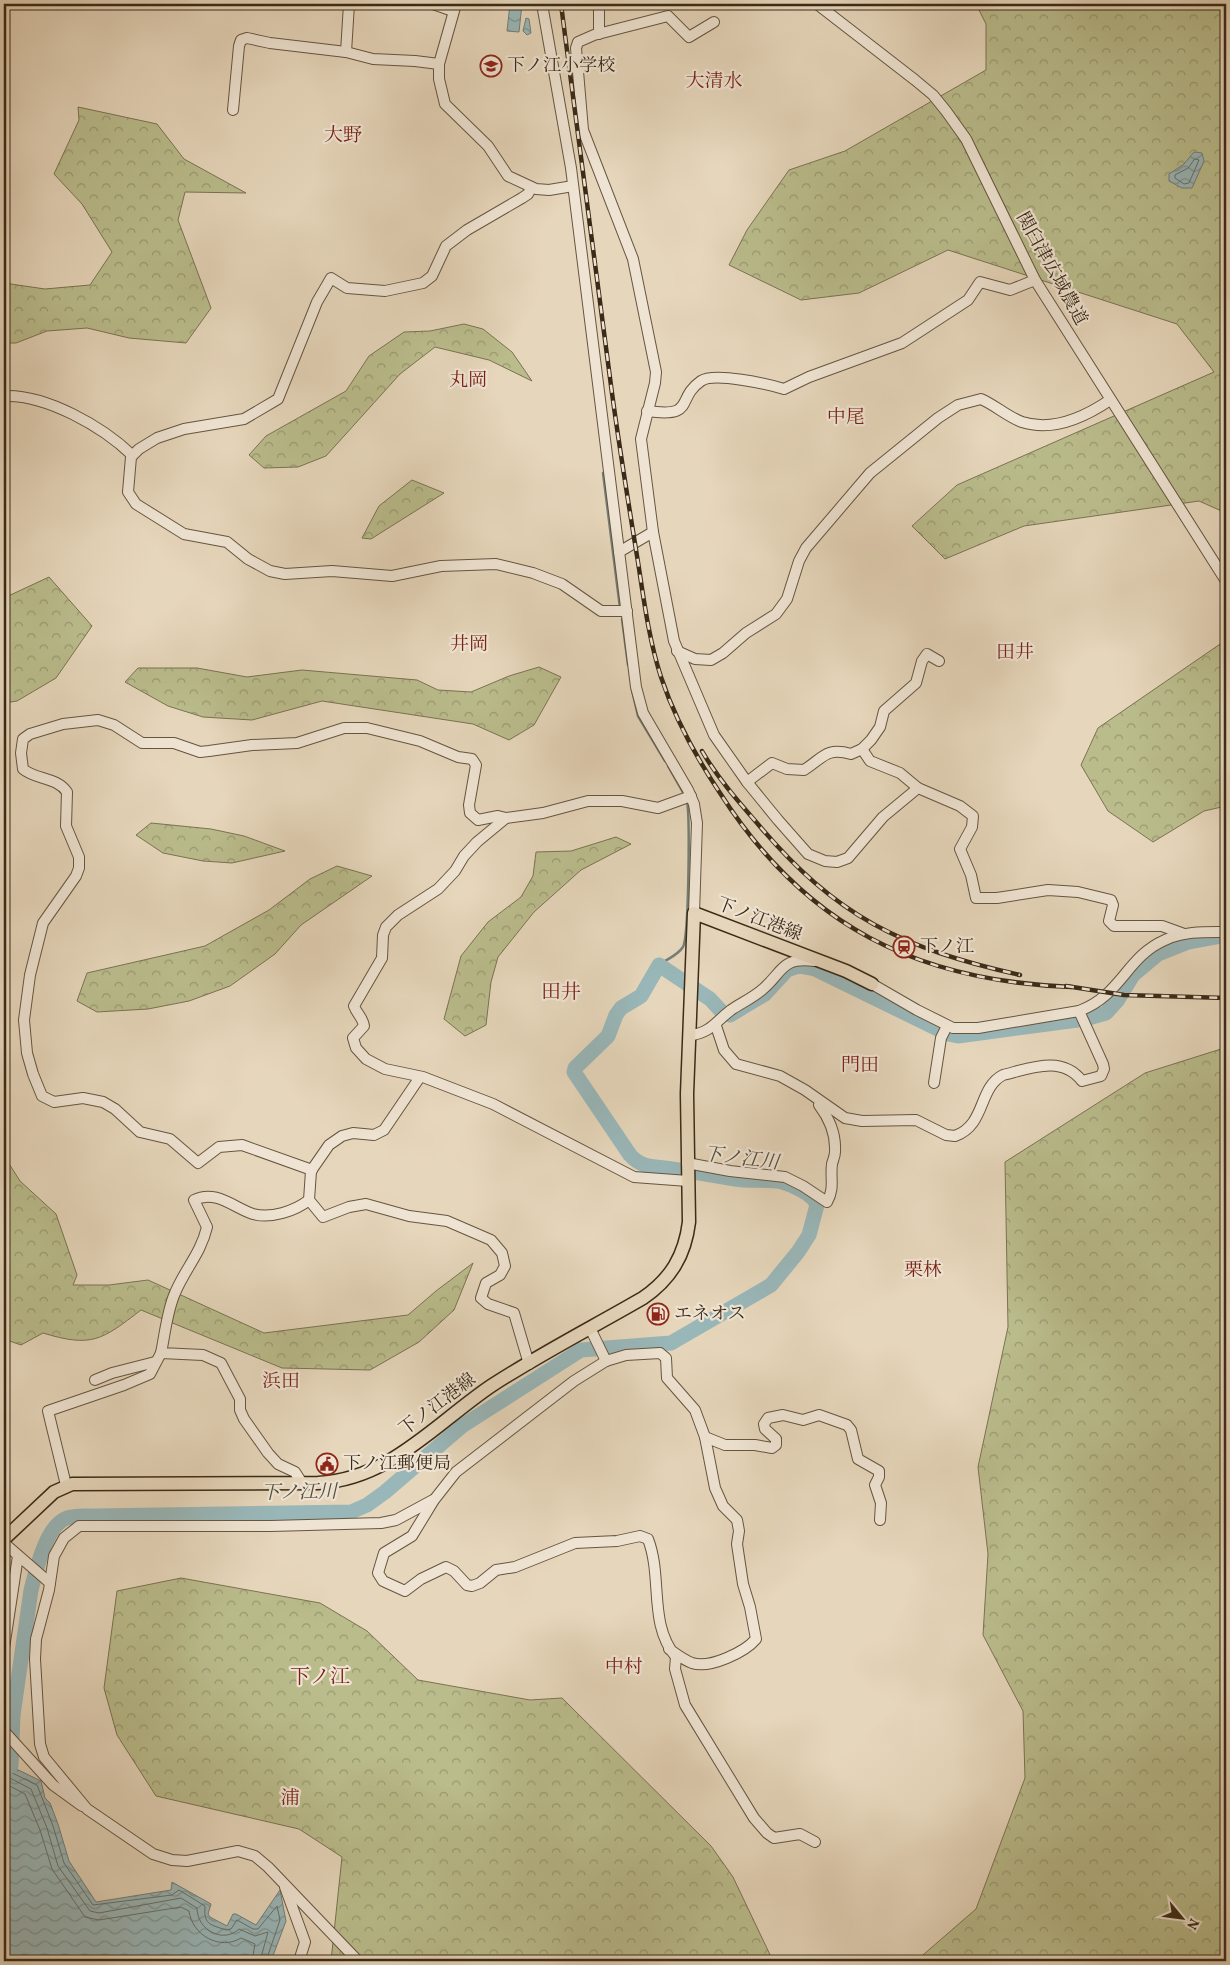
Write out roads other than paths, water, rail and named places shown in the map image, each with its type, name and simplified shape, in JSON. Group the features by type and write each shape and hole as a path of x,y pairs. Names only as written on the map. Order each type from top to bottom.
{"main road":[{"name":"下ノ江港線","path":"4,1539 50,1495 66,1485 88,1482 302,1483 346,1479 367,1473 388,1463 491,1387 529,1364 592,1334 652,1292 673,1270 683,1250 687,1232 689,1036 694,913 822,962 872,984"}],"street":[{"path":"346,52 348,4"},
{"path":"434,4 455,7 439,64 439,79 445,104 488,146 506,174 531,188 544,190 573,186"},
{"path":"542,4 567,142 636,687 643,713 687,797 697,823 694,913"},
{"path":"599,4 599,34"},
{"name":"関臼津広域農道","path":"817,4 933,95 966,139 1035,280 1226,581"},
{"path":"714,22 688,37 668,16 599,34 583,39 576,44 582,121 587,141 629,247 637,275 656,377 642,430 642,451 652,508 654,532 677,651 705,718 747,782 813,857 833,862 848,858 883,816 918,788"},
{"path":"233,110 239,46 243,39 346,52 373,59 415,60 439,64"},
{"path":"567,142 587,141"},
{"path":"531,188 528,194 467,230 446,246 432,276 423,283 385,291 347,288 331,278 317,302 278,399 244,419 184,429 157,438 132,455 128,492 136,504 184,534 227,542 248,559 270,571 285,574 332,571 392,576 442,566 496,564 533,573 562,584 601,611 627,611"},
{"path":"647,411 677,412 682,408 696,386 707,378 741,379 784,389 809,377 902,343 968,300 980,282 1010,290 1035,280"},
{"path":"4,396 35,400 74,415 132,455"},
{"path":"677,651 695,660 711,660 723,653 746,633 776,614 787,599 801,558 815,536 870,473 938,418 958,405 981,399 1021,422 1041,426 1090,414 1110,400"},
{"path":"619,552 654,532"},
{"path":"747,782 772,763 787,769 802,770 828,752 840,751 851,754 862,749 876,733 884,711 918,681 922,661 927,654 939,661"},
{"path":"312,1170 242,1145 219,1147 198,1163 170,1139 140,1132 115,1109 103,1102 83,1098 54,1102 42,1096 33,1074 25,1033 24,1020 30,975 43,923 76,876 79,857 66,826 67,792 58,784 23,769 21,753 23,739 30,734 63,724 98,720 114,725 142,743 174,743 200,752 209,752 252,745 297,743 344,728 367,728 420,741 458,757 472,758 476,765 469,805 470,813 478,820 498,816 506,818 543,813 588,801 622,800 654,808 669,805 687,797"},
{"path":"862,749 870,761 900,773 918,788 960,806 973,816 972,827 960,849 971,875 976,898 997,898 1035,891 1078,892 1111,900 1114,905 1108,919 1114,926 1162,926 1184,934"},
{"path":"506,818 477,842 464,856 455,871 438,889 398,915 386,927 383,935 382,958 354,1006 357,1014 363,1020 364,1026 353,1038 356,1048 366,1058 385,1069 420,1077 493,1104 634,1177 688,1181"},
{"path":"872,984 945,1030 1081,1016 1108,996 1137,960 1150,948 1165,940 1184,934 1226,932"},
{"path":"689,1036 716,1026 728,1013 762,990 778,970 786,964 804,960 822,962"},
{"path":"716,1026 724,1050 736,1064 780,1076 850,1120 916,1120 946,1135 955,1136 974,1123 987,1094 996,1080 1003,1075 1057,1065 1069,1068 1082,1081 1101,1076 1104,1069 1103,1064 1081,1016"},
{"path":"934,1083 945,1030"},
{"path":"420,1077 384,1130 374,1136 353,1133 342,1136 329,1145 312,1170 308,1180 309,1200 323,1216 349,1207 366,1204 409,1216 447,1221 491,1240 502,1253 505,1266 500,1275 486,1283 481,1298 488,1304 515,1314 529,1364"},
{"path":"687,1164 730,1172 785,1177 827,1202 833,1186 834,1140 828,1118 813,1096"},
{"path":"66,1485 48,1411 150,1374 158,1358 174,1295 185,1273 198,1254 206,1227 194,1200 200,1197 215,1197 252,1214 265,1216 301,1207 309,1200"},
{"path":"592,1334 606,1360"},
{"path":"669,1649 694,1664 702,1664 739,1653 756,1640 742,1577 737,1520 723,1506 715,1488 705,1437 694,1410 667,1378 667,1360 662,1354 626,1355 606,1360 574,1381 465,1464 454,1474 434,1500 410,1538 384,1553 378,1573 383,1581 405,1591 421,1579 446,1567 454,1571 467,1585 472,1586 480,1583 496,1570 515,1566 575,1543 644,1537 648,1540 651,1548 657,1577 656,1608 669,1649 676,1657 675,1670 685,1705 759,1824 774,1838 800,1834 814,1842"},
{"path":"95,1380 158,1358 203,1355 221,1362 240,1398 240,1410 244,1419 268,1454 278,1464 295,1472 302,1483"},
{"path":"705,1437 725,1445 772,1448 776,1446 776,1439 765,1429 764,1424 768,1418 783,1415 803,1420 819,1415 847,1425 851,1430 858,1459 879,1471 880,1477 875,1485 881,1503 880,1520"},
{"path":"88,1808 44,1757 40,1744 35,1649 52,1560 61,1542 72,1530 82,1525 272,1526 381,1523 396,1520 434,1500"},
{"path":"4,1543 49,1582"},
{"path":"4,1648 20,1558"},
{"path":"4,1731 45,1777 65,1795 88,1808 137,1844 160,1857 187,1861 234,1851 258,1858 358,1961"},
{"path":"284,1883 305,1942 299,1961"}],"water":[{"path":"510,4 522,4 519,32 507,31"},
{"path":"526,18 529,19 531,33 527,35 523,31"},
{"path":"1194,152 1202,153 1204,161 1192,188 1182,188 1169,181 1169,174 1184,164"},
{"path":"4,1763 41,1781 45,1798 50,1803 58,1824 69,1861 96,1902 171,1890 172,1882 211,1904 208,1914 210,1917 227,1926 233,1914 256,1925 280,1890 286,1921 271,1961 4,1961"}],"waterway":[{"path":"603,473 620,608"},
{"path":"622,619 628,665"},
{"path":"632,690 638,716 665,761"},
{"path":"668,766 685,796"},
{"path":"659,965 681,950 685,938 688,876 687,801"},
{"name":"下ノ江川","path":"11,1766 13,1715 31,1590 43,1550 53,1530 60,1522 73,1516 351,1512 367,1505 385,1492 462,1426 581,1350 671,1343 771,1285 798,1252 809,1235 817,1205 811,1197 792,1185 777,1181 744,1180 649,1166 640,1163 630,1155 574,1072 575,1068 608,1036 616,1015 621,1008 641,996 659,965 710,999 723,1013 730,1015 765,994 787,970 799,966 815,969 948,1034 958,1036 1085,1019 1106,1013 1117,1001 1133,975 1158,954 1188,942 1226,935"}],"railway":[{"path":"561,4 613,401 645,606 653,649 661,677 673,708 694,752 753,839 789,879 828,911 869,938 914,958 963,973 1016,982 1072,987"},
{"path":"702,751 728,788 786,855 815,883 844,905 874,924 905,940 978,965 1020,975"},
{"path":"1066,986 1124,995 1226,998"}],"place":[{"name":"下ノ江小学校","path":"491,66"},
{"name":"下ノ江","path":"904,947"},
{"name":"エネオス","path":"658,1314"},
{"name":"下ノ江郵便局","path":"327,1464"}],"district":[{"name":"大清水","path":"714,82"},
{"name":"大野","path":"343,136"},
{"name":"丸岡","path":"468,381"},
{"name":"中尾","path":"846,418"},
{"name":"井岡","path":"469,645"},
{"name":"田井","path":"1015,653"},
{"name":"田井","path":"561,993"},
{"name":"門田","path":"860,1066"},
{"name":"栗林","path":"923,1271"},
{"name":"浜田","path":"281,1382"},
{"name":"中村","path":"624,1668"},
{"name":"下ノ江","path":"320,1678"},
{"name":"浦","path":"290,1799"}]}
